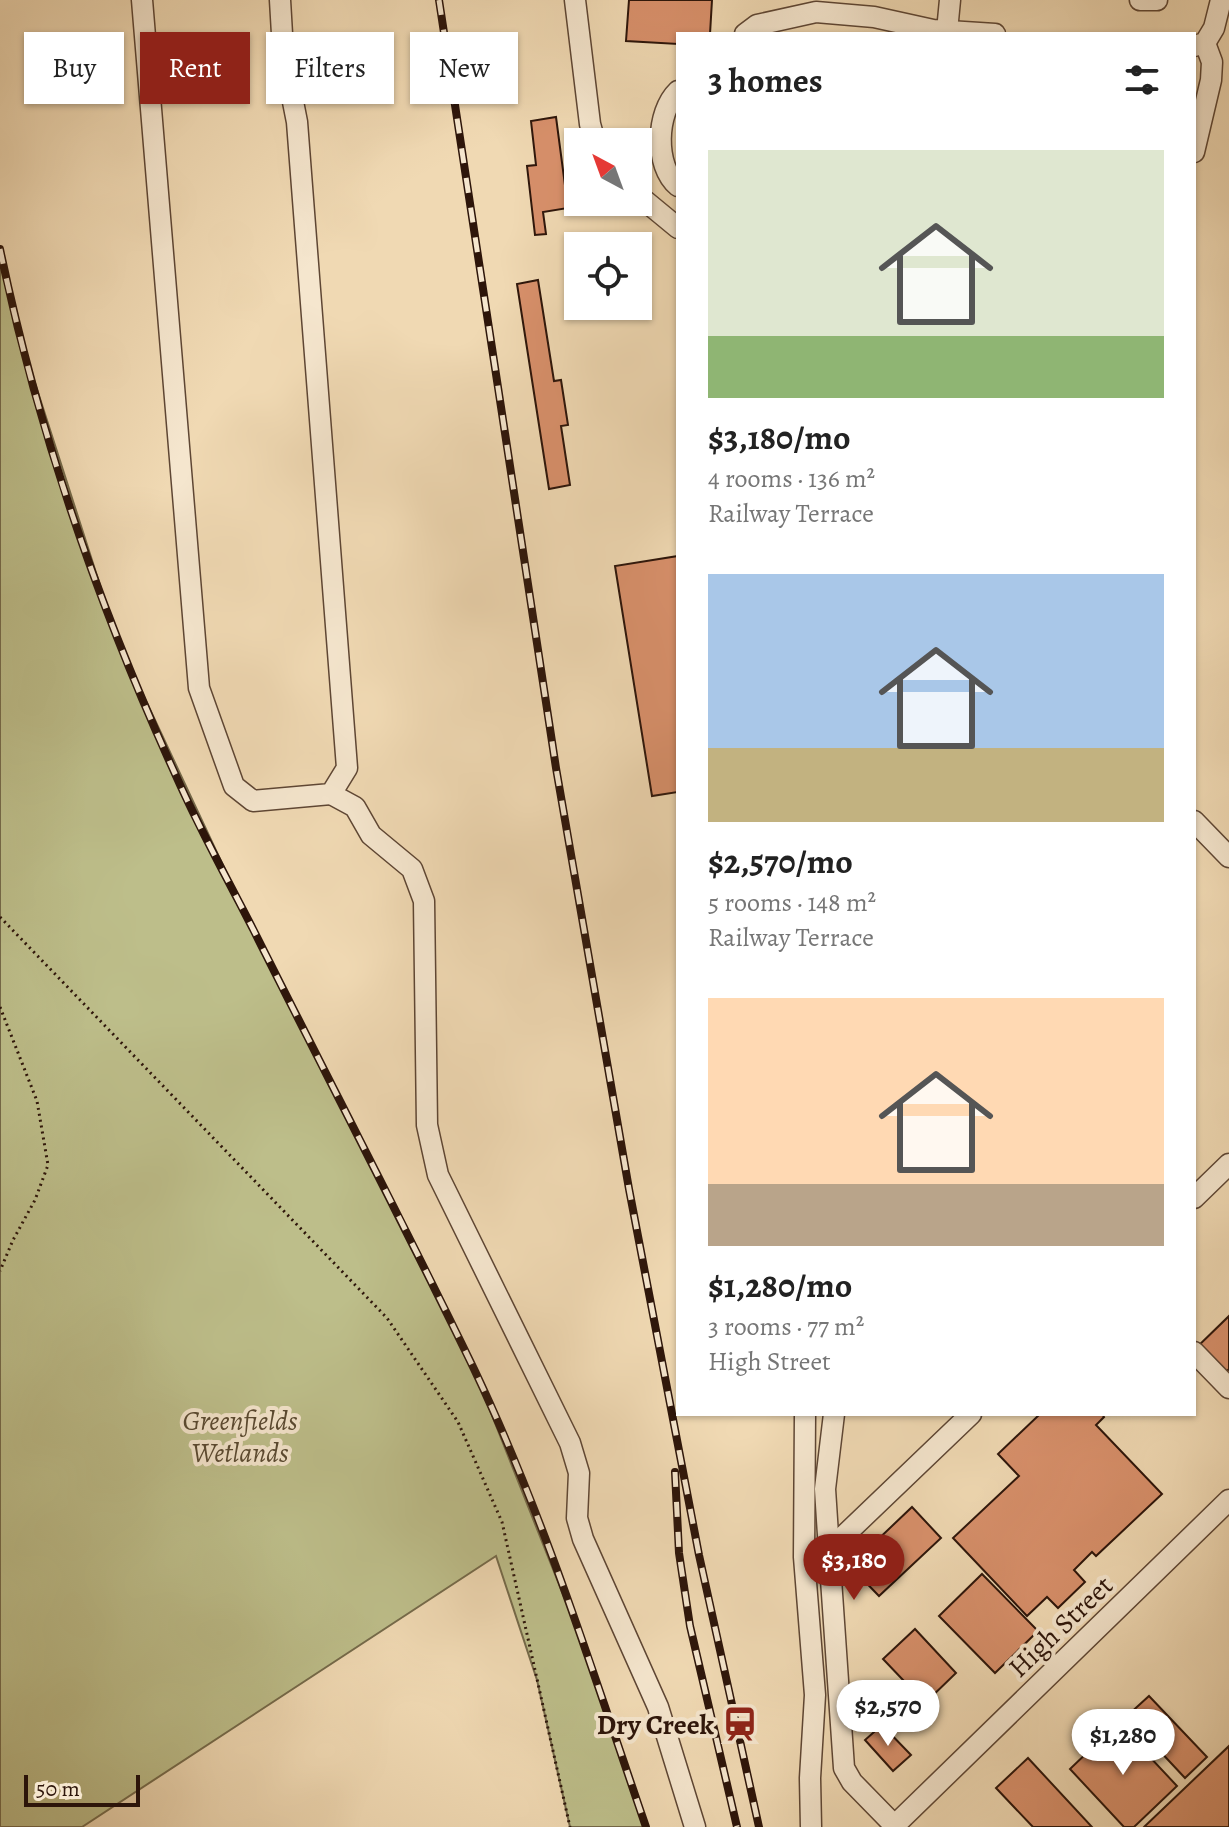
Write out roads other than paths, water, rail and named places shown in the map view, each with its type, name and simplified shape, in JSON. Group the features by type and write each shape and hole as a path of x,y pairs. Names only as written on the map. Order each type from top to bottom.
{"street":[{"path":"142,0 199,688 234,786 253,801 331,794 355,807 371,835 412,869 424,901 427,1125 438,1175 570,1443 579,1473 577,1518 583,1539 658,1707 695,1827"},
{"path":"280,0 283,51 297,122 347,768 331,794"},
{"path":"575,0 591,128"},
{"path":"947,31 950,0"},
{"path":"1140,0 1157,0"},
{"path":"1196,144 1211,80 1212,62 1200,44 1214,28 1221,0"},
{"path":"748,32 757,25 816,12 874,17 905,26 963,32"},
{"path":"676,93 670,99 661,138 668,174 676,184"},
{"path":"652,207 676,226"},
{"path":"1196,823 1229,857"},
{"path":"1196,1196 1229,1164"},
{"path":"1196,1354 1229,1388"},
{"path":"805,1416 804,1557 815,1695 811,1827"},
{"path":"834,1416 825,1489 844,1768 852,1782 895,1826"},
{"path":"829,1550 969,1416"},
{"name":"High Street","path":"895,1826 1229,1500"},
{"path":"811,1765 844,1768"}],"railway":[{"path":"439,0 556,768 629,1189 699,1555 759,1827"},
{"path":"0,249 52,452 122,649 195,817 420,1259 499,1425 566,1595 646,1827"},
{"path":"675,1472 679,1553 690,1626 737,1827"}],"place":[{"name":"Dry Creek","path":"740,1724"}],"park label":[{"name":"Greenfields Wetlands","path":"240,1436"}]}
